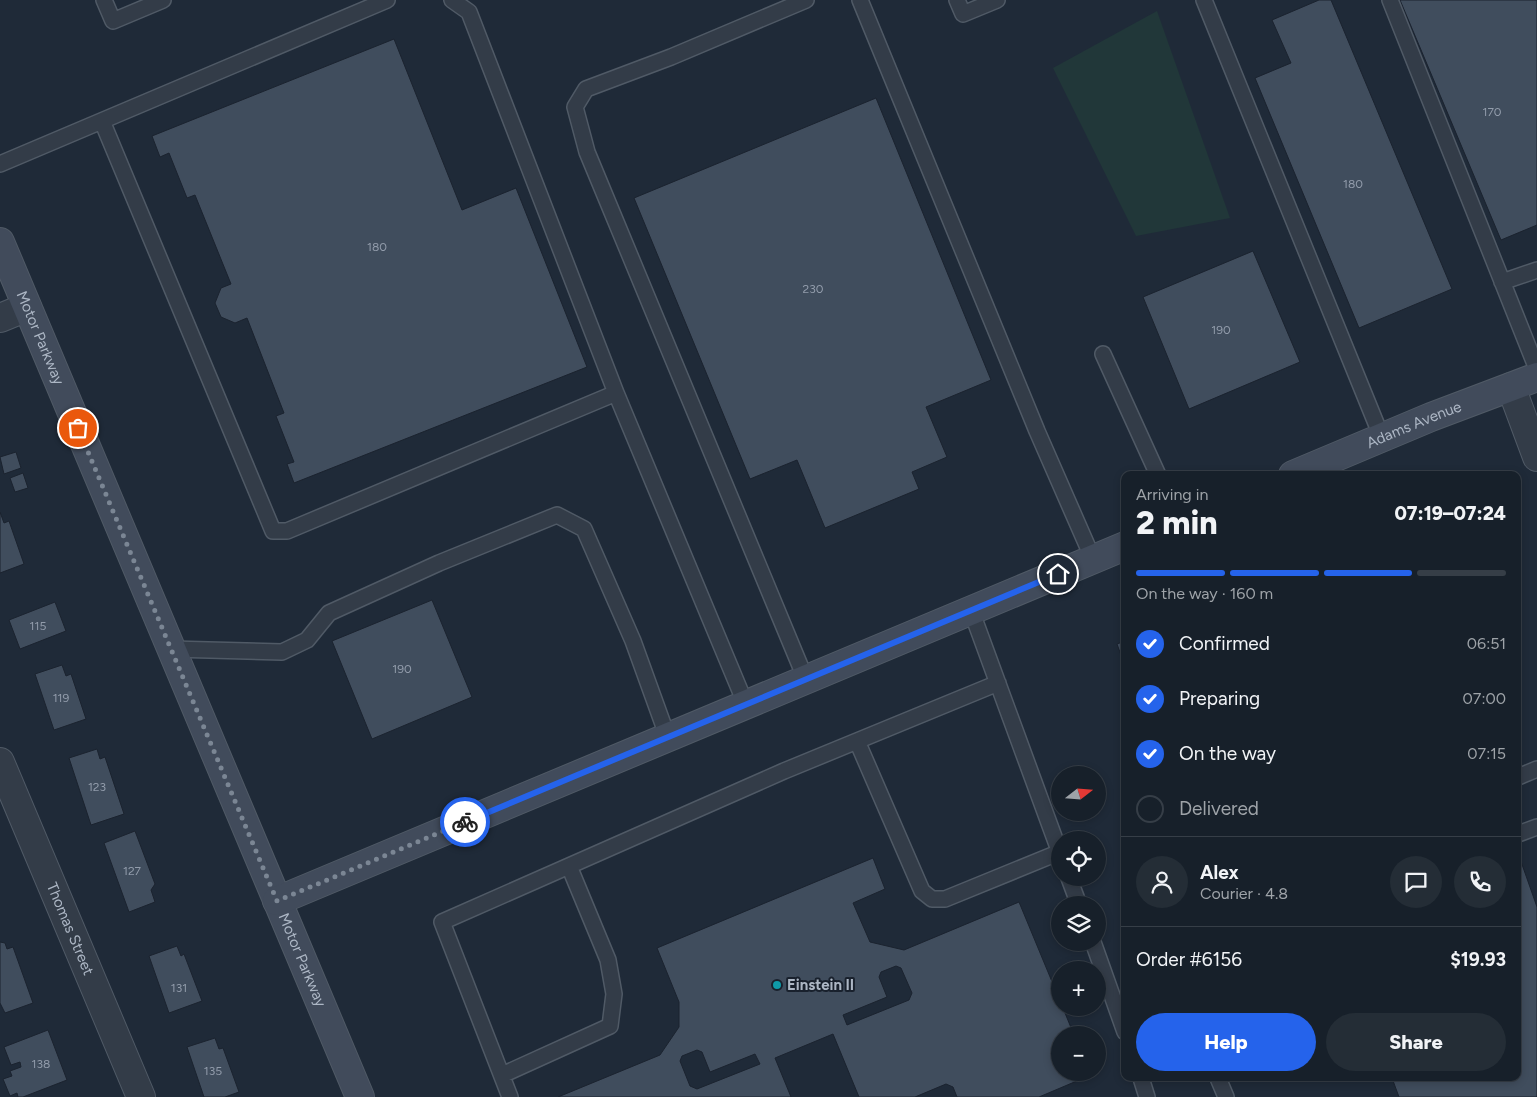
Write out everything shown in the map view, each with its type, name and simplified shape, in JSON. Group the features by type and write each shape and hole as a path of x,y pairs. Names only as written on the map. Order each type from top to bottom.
{"street":[{"name":"Motor Parkway","path":"0,242 360,1097"},
{"path":"0,318 27,307"},
{"name":"Adams Avenue","path":"1303,471 1537,377"},
{"path":"1511,386 1537,457"},
{"path":"277,901 1121,548"},
{"name":"Thomas Street","path":"0,762 141,1097"}],"lane":[{"path":"104,0 113,21 164,0"},
{"path":"0,164 387,0"},
{"path":"452,0 469,12 616,394 746,705"},
{"path":"806,0 671,57 586,89 575,107 587,152 806,680"},
{"path":"860,0 1037,431 1093,559"},
{"path":"957,0 963,14 997,0"},
{"path":"1204,0 1382,438"},
{"path":"1390,0 1537,368"},
{"path":"102,121 273,531 287,531 616,394"},
{"path":"1502,282 1537,270"},
{"path":"1103,354 1156,471"},
{"path":"171,649 282,652 307,640 329,613 439,563 557,515 584,529 635,646 668,738"},
{"path":"971,610 1052,831"},
{"path":"510,1097 442,922 784,771 998,683"},
{"path":"857,741 922,891 932,899 945,899 1051,857"},
{"path":"1521,773 1537,769"},
{"path":"1521,833 1537,827"},
{"path":"502,1075 610,1026 614,994 608,960 569,866"},
{"path":"1096,951 1121,1021"},
{"path":"1142,1081 1147,1097"},
{"path":"1219,1081 1226,1097"}],"green space":[{"path":"1157,11 1230,218 1136,236 1053,68"}],"building":[{"path":"1319,0 1331,0 1452,289 1359,328 1255,78 1291,63 1272,20"},
{"path":"1400,0 1537,0 1537,225 1501,240"},
{"path":"394,39 462,210 516,188 587,367 294,483 287,464 294,462 276,416 284,413 247,318 235,323 221,317 215,303 221,288 231,284 195,195 187,198 169,153 160,157 152,136"},
{"path":"876,98 991,380 926,407 947,457 912,472 919,489 825,528 797,460 750,479 634,198"},
{"path":"1253,251 1300,362 1189,409 1143,297"},
{"path":"16,452 21,468 4,474 0,457"},
{"path":"23,473 28,488 15,492 10,478"},
{"path":"0,512 4,523 9,521 24,564 0,573"},
{"path":"432,600 472,697 372,739 332,641"},
{"path":"55,602 66,631 20,649 9,620"},
{"path":"1121,642 1121,655 1117,644"},
{"path":"62,665 66,676 71,674 86,719 54,730 35,674"},
{"path":"97,749 100,759 105,757 124,814 91,825 69,758"},
{"path":"135,831 155,884 151,890 155,902 129,912 104,843"},
{"name":"Einstein II","path":"873,858 885,889 853,903 870,942 904,950 1019,902 1051,979 1051,1016 1066,1016 1070,1026 1051,1026 1051,1081 1077,1081 1039,1097 957,1097 953,1087 946,1084 915,1097 859,1097 833,1034 775,1058 791,1097 558,1097 660,1055 679,1027 679,1002 657,948","holes":["896,966 901,968 912,993 909,1000 847,1025 843,1015 887,997 879,977 881,972","697,1050 702,1052 710,1072 755,1054 760,1064 697,1089 690,1086 680,1061 682,1056"]},
{"path":"1521,862 1537,907 1537,1097 1399,1097 1393,1081 1521,1081"},
{"path":"0,942 5,943 7,949 13,947 33,1003 5,1013 0,1003"},
{"path":"177,946 181,956 184,954 202,1001 169,1013 149,956"},
{"path":"48,1030 67,1080 23,1097 18,1097 17,1093 10,1096 3,1079 12,1076 10,1071 21,1067 20,1062 11,1065 4,1047"},
{"path":"215,1038 219,1049 223,1048 239,1092 225,1097 204,1097 187,1047"}],"way so far":[{"path":"78,428 277,901 465,822"}],"place":[{"name":"Einstein II","path":"777,985"}],"route":[{"path":"465,822 1058,574"}]}
